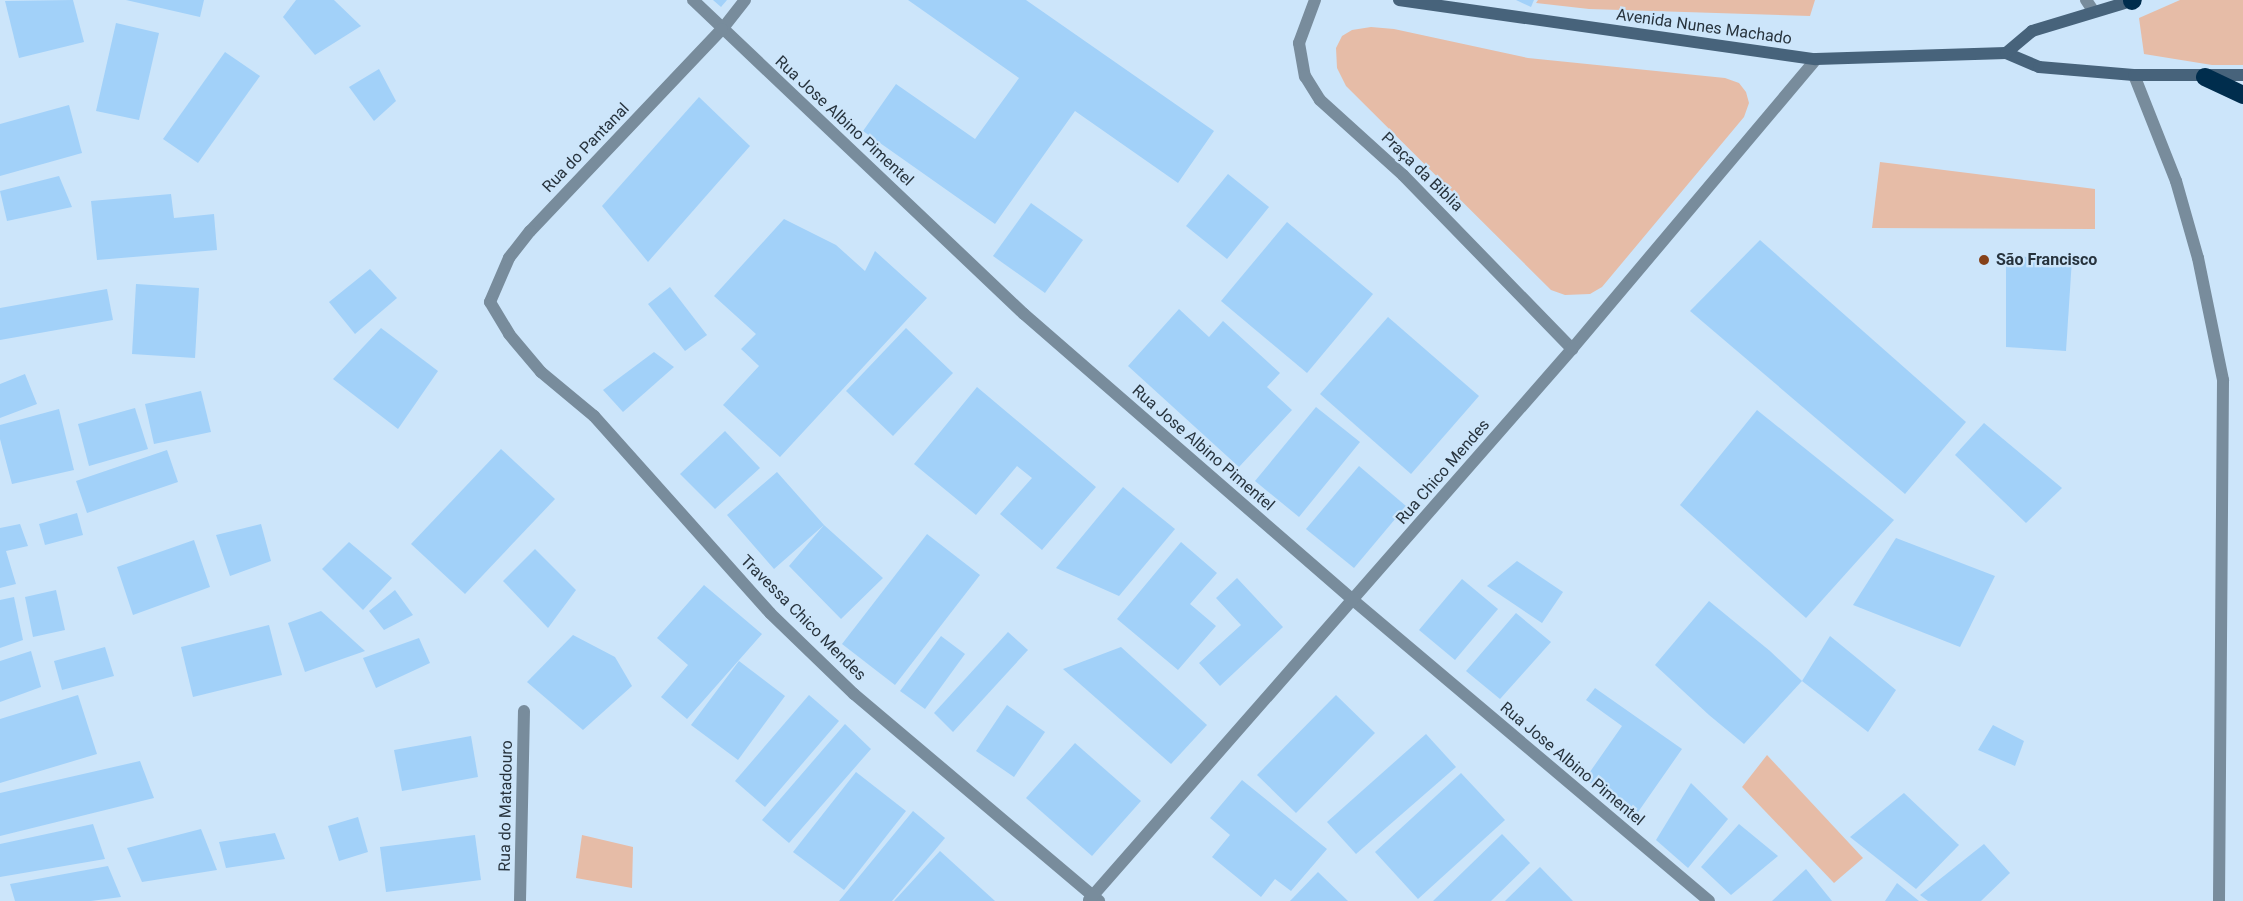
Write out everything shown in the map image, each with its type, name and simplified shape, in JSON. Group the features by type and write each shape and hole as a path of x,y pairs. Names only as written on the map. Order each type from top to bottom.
{"highway":[{"path":"2205,77 2243,95"}],"street":[{"name":"Rua Jose Albino Pimentel","path":"693,0 1024,314 1353,600 1709,901"},
{"name":"Rua do Pantanal","path":"490,302 509,258 530,231 723,28 745,0"},
{"name":"Praça da Biblia","path":"1315,0 1299,43 1305,76 1320,100 1403,175 1572,349"},
{"name":"Avenida Nunes Machado","path":"1399,0 1816,59 2006,53 2039,68 2134,75 2205,77 2243,75"},
{"path":"2086,0 2094,12"},
{"path":"2006,53 2032,31 2133,0"},
{"name":"Rua Chico Mendes","path":"1094,899 1572,349 1816,59"},
{"path":"2134,75 2176,181 2198,258 2223,380 2219,901"},
{"name":"Travessa Chico Mendes","path":"490,302 509,334 541,372 594,416 770,614 862,701 1094,899"},
{"name":"Rua do Matadouro","path":"520,901 524,711"}],"shaded area":[{"path":"1538,0 1815,0 1810,16 1589,9 1536,3"},
{"path":"2180,0 2243,0 2243,65 2212,65 2144,54 2139,18"},
{"path":"1371,27 1394,29 1528,58 1725,78 1739,83 1746,92 1749,103 1744,117 1602,287 1590,294 1565,295 1551,290 1346,86 1337,68 1336,48 1342,36 1352,30"},
{"path":"1880,162 2095,189 2095,229 1872,228"},
{"path":"1767,755 1863,858 1834,883 1742,787"},
{"path":"582,835 633,847 632,888 576,878"}],"building":[{"path":"73,0 84,42 19,58 5,1"},
{"path":"126,0 204,0 200,17"},
{"path":"296,0 334,0 361,26 315,55 283,17"},
{"path":"713,0 727,0 721,7"},
{"path":"908,0 1026,0 1214,131 1178,183 1075,111 995,224 863,131 896,84 975,139 1019,78"},
{"path":"1516,0 1534,0 1531,7"},
{"path":"116,23 159,33 139,120 96,111"},
{"path":"225,52 260,76 198,163 163,139"},
{"path":"379,69 396,101 374,121 349,87"},
{"path":"699,97 750,146 648,262 602,206"},
{"path":"69,105 82,153 0,176 0,124"},
{"path":"1228,174 1269,207 1227,259 1186,226"},
{"path":"59,176 72,207 7,221 0,191"},
{"path":"171,194 174,218 214,214 217,250 97,260 91,201"},
{"path":"1031,203 1083,240 1045,293 993,256"},
{"path":"784,219 836,245 865,271 875,251 927,298 780,457 723,405 759,366 741,349 756,334 714,296"},
{"path":"1287,222 1373,294 1307,373 1221,301"},
{"path":"1760,240 1966,422 1905,494 1690,311"},
{"path":"2006,256 2072,259 2066,351 2006,347"},
{"path":"370,269 397,298 355,334 329,302"},
{"path":"136,284 199,288 195,358 132,354"},
{"path":"670,287 707,335 685,351 648,304"},
{"path":"107,289 113,320 0,340 0,308"},
{"path":"1179,309 1209,337 1223,321 1280,373 1267,387 1292,410 1239,467 1128,366"},
{"path":"1388,317 1479,396 1411,474 1320,394"},
{"path":"381,328 438,371 398,429 333,379"},
{"path":"906,328 953,373 893,436 846,391"},
{"path":"654,352 674,367 623,412 603,390"},
{"path":"25,374 37,404 0,418 0,384"},
{"path":"977,387 1096,487 1042,550 1000,514 1032,478 1017,466 976,515 914,464"},
{"path":"201,391 211,432 154,444 145,404"},
{"path":"1316,407 1360,442 1299,517 1255,481"},
{"path":"135,408 148,449 89,466 78,424"},
{"path":"59,409 74,470 12,484 0,439 0,425"},
{"path":"1757,410 1894,520 1806,618 1680,505"},
{"path":"1984,423 2062,488 2026,523 1955,455"},
{"path":"725,431 760,468 715,509 680,474"},
{"path":"501,449 555,499 465,594 411,544"},
{"path":"167,450 178,482 87,513 76,481"},
{"path":"1359,466 1406,506 1354,568 1306,529"},
{"path":"777,472 824,525 774,569 727,515"},
{"path":"1123,487 1175,529 1119,596 1056,568"},
{"path":"77,513 83,535 45,545 39,524"},
{"path":"20,524 28,546 6,551 16,584 0,588 0,528"},
{"path":"261,524 271,561 230,576 216,535"},
{"path":"824,525 883,578 841,619 789,566"},
{"path":"927,534 980,575 895,685 842,644"},
{"path":"1896,538 1995,576 1960,647 1853,605"},
{"path":"194,540 210,587 133,615 117,567"},
{"path":"349,542 392,578 363,610 322,569"},
{"path":"1181,542 1217,573 1190,604 1216,626 1178,670 1117,619"},
{"path":"535,549 576,590 548,628 503,581"},
{"path":"1517,561 1563,592 1542,623 1487,586"},
{"path":"1237,578 1283,627 1220,686 1199,663 1241,625 1216,598"},
{"path":"1462,579 1498,609 1455,660 1419,630"},
{"path":"704,585 762,634 687,719 661,697 688,665 657,638"},
{"path":"56,590 65,630 33,637 25,597"},
{"path":"395,590 413,615 384,630 369,611"},
{"path":"14,597 23,640 0,648 0,600"},
{"path":"1709,601 1770,651 1802,681 1744,744 1655,665"},
{"path":"321,611 365,651 305,672 288,623"},
{"path":"1516,613 1551,642 1500,699 1466,671"},
{"path":"269,625 282,675 193,697 181,647"},
{"path":"1008,632 1028,650 953,732 934,713"},
{"path":"573,635 615,657 632,686 583,730 527,682"},
{"path":"941,636 965,654 925,709 900,691"},
{"path":"1830,636 1896,690 1868,732 1802,681"},
{"path":"419,638 430,663 376,688 363,658"},
{"path":"105,647 114,676 62,690 54,661"},
{"path":"1121,647 1207,725 1171,764 1063,669"},
{"path":"31,651 41,687 0,702 0,661"},
{"path":"739,661 785,696 738,760 691,725"},
{"path":"1595,688 1682,749 1636,815 1585,779 1622,726 1586,700"},
{"path":"78,695 97,754 0,783 0,719"},
{"path":"809,695 839,721 765,807 735,781"},
{"path":"1336,695 1375,733 1296,813 1257,775"},
{"path":"1007,705 1045,732 1014,777 976,751"},
{"path":"845,724 871,749 789,843 762,820"},
{"path":"1993,725 2024,741 2015,766 1978,750"},
{"path":"1426,734 1456,767 1356,854 1327,822"},
{"path":"471,736 478,777 402,791 394,750"},
{"path":"1075,743 1141,801 1092,856 1026,798"},
{"path":"140,761 154,798 0,836 0,793"},
{"path":"856,772 906,811 844,890 793,852"},
{"path":"1461,773 1505,820 1418,899 1375,852"},
{"path":"1242,780 1327,849 1291,891 1275,879 1261,897 1212,857 1230,835 1210,818"},
{"path":"1691,783 1728,819 1688,868 1656,840"},
{"path":"1904,793 1959,845 1916,889 1850,837"},
{"path":"913,811 945,838 892,901 839,901"},
{"path":"358,817 368,852 339,861 328,826"},
{"path":"93,824 105,859 0,877 0,844"},
{"path":"1739,824 1778,856 1731,895 1701,867"},
{"path":"201,829 217,870 142,882 127,848"},
{"path":"275,833 285,859 226,868 219,842"},
{"path":"1502,834 1530,863 1491,901 1433,901"},
{"path":"475,835 481,880 386,892 380,847"},
{"path":"1984,844 2010,873 1981,901 1928,901 1920,895"},
{"path":"940,851 995,901 894,901"},
{"path":"108,866 121,897 91,901 15,901 10,884"},
{"path":"1540,867 1573,901 1505,901"},
{"path":"1806,869 1832,901 1772,901"},
{"path":"1318,872 1348,901 1290,901"},
{"path":"1897,883 1919,901 1885,901"}],"place":[{"name":"São Francisco","path":"1984,260"}]}
